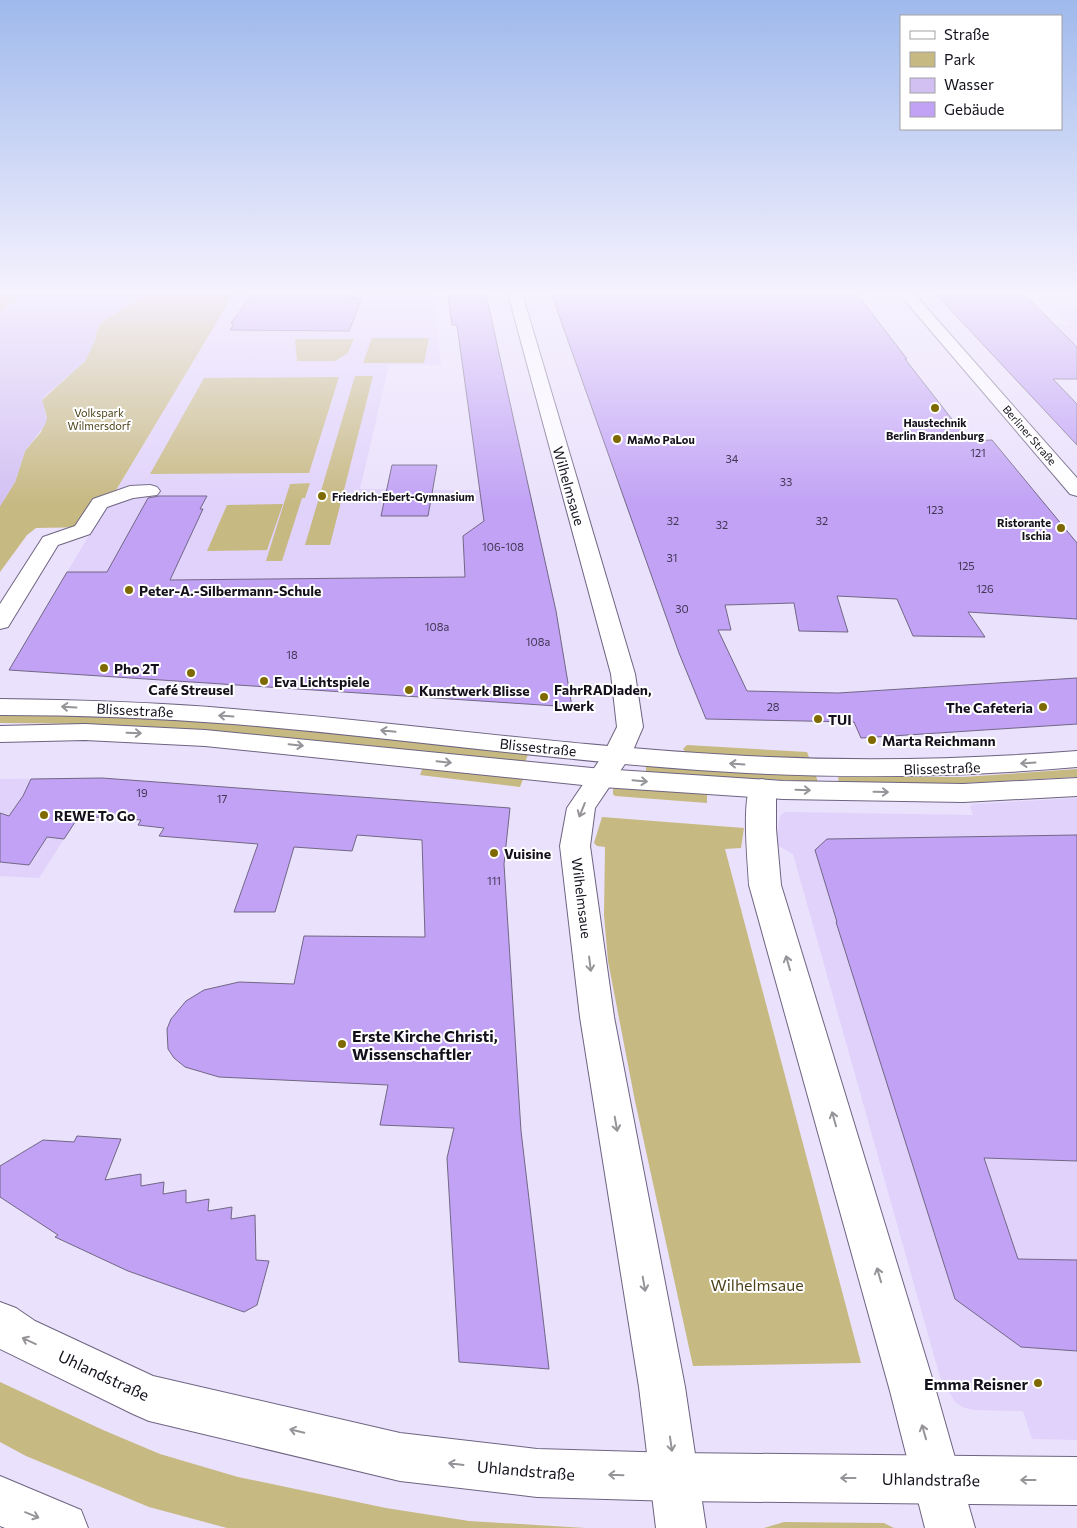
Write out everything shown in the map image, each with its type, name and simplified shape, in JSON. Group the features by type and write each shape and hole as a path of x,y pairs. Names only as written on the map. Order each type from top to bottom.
{"street":[{"name":"Wilhelmsaue","path":"534,361 623,674 630,726 617,755 581,808 575,846 597,1017 660,1378 681,1528"},
{"name":"Berliner Straße","path":"965,361 1077,490"},
{"path":"0,622 50,541 83,530 100,503 130,492 150,491"},
{"name":"Blissestraße","path":"0,706 116,709 269,719 617,755 765,766 879,769 957,768 1077,759"},
{"name":"Blissestraße","path":"0,734 85,732 205,738 602,778 762,788 964,793 1077,788"},
{"path":"762,788 761,829 765,885 938,1478 950,1528"},
{"name":"Uhlandstraße","path":"0,1323 19,1336 149,1398 400,1457 537,1473 675,1477 938,1478 1077,1481"},
{"path":"0,1501 63,1528"}],"shaded area":[{"name":"Friedrich-Ebert-Gymnasium","path":"193,361 441,361 441,365 389,365 360,489 530,491 555,606 39,619"},
{"path":"103,778 39,878 0,876 0,779"},
{"path":"1077,798 1077,1440 1032,1439 1023,1411 973,1410 962,1407 955,1402 940,1377 793,854 775,844 780,816 785,812 973,815 970,806 973,804"}],"green space":[{"name":"Volkspark Wilmersdorf","path":"85,361 193,361 94,527 36,528 27,535 0,572 0,506 15,482 25,451 41,432 47,418 42,400"},
{"path":"364,361 424,361 424,363 363,363"},
{"path":"355,376 373,376 330,545 305,545"},
{"path":"339,377 309,473 150,474 204,378"},
{"path":"310,483 305,498 302,498 282,561 266,561 290,484"},
{"path":"283,504 267,550 207,551 227,505"},
{"path":"0,715 129,716 266,726 528,754 525,763 263,735 198,730 132,726 0,723"},
{"path":"687,745 807,752 810,760 686,753 683,749"},
{"path":"423,767 523,779 520,787 420,775"},
{"path":"646,767 816,776 818,782 646,773"},
{"path":"1077,769 1077,777 967,783 839,783 838,777 964,777"},
{"path":"613,789 707,794 707,803 615,796"},
{"name":"Wilhelmsaue","path":"602,817 744,828 741,848 725,849 861,1363 693,1366 635,1101 608,961 604,915 605,847 597,846 594,843"},
{"path":"0,1382 103,1430 160,1454 238,1477 386,1508 469,1521 586,1528 227,1528 149,1507 26,1456 0,1442"},
{"path":"784,1522 884,1523 894,1528 764,1528"}],"water":[{"path":"0,361 85,361 42,400 47,418 45,425 25,451 15,482 0,506"}],"building":[{"path":"462,361 501,361 556,611 572,707 9,670 67,572 107,572 148,498 159,496 207,496 200,509 203,509 170,580 465,577 463,536 484,521"},
{"path":"575,361 907,361 969,441 992,440 1077,543 1077,619 968,612 985,637 913,636 897,599 837,596 848,632 799,631 794,603 725,605 731,630 718,630 747,691 838,693 1077,678 1077,724 861,738 854,722 706,719 679,653"},
{"path":"999,361 1077,361 1077,379 1053,379 1077,404 1077,445"},
{"path":"392,465 437,465 428,516 381,516"},
{"path":"102,778 510,808 504,864 521,1131 549,1369 459,1362 447,1158 454,1128 380,1125 388,1085 219,1077 185,1067 174,1058 168,1049 167,1029 171,1019 186,1001 204,990 239,982 294,984 304,936 425,937 422,840 357,835 352,851 294,847 275,912 234,912 258,844 159,836 164,828 138,825 141,820 79,816 64,839 47,837 29,865 0,862 0,813 9,816 23,796 31,779"},
{"path":"1077,835 1077,1161 984,1158 1018,1259 1077,1260 1077,1351 1021,1347 955,1299 815,850 827,839"},
{"path":"77,1136 121,1139 105,1180 141,1174 141,1186 164,1182 163,1194 186,1190 186,1203 209,1199 208,1211 232,1207 231,1219 255,1215 256,1260 269,1261 257,1305 244,1312 128,1271 55,1237 58,1235 0,1197 0,1166 43,1140 74,1142"}],"place":[{"name":"Haustechnik Berlin Brandenburg","path":"935,408"},
{"name":"MaMo PaLou","path":"617,439"},
{"name":"Friedrich-Ebert-Gymnasium","path":"322,496"},
{"name":"Ristorante Ischia","path":"1061,528"},
{"name":"Peter-A.-Silbermann-Schule","path":"129,590"},
{"name":"Pho 2T","path":"104,668"},
{"name":"Café Streusel","path":"191,673"},
{"name":"Eva Lichtspiele","path":"264,681"},
{"name":"Kunstwerk Blisse","path":"409,690"},
{"name":"FahrRADladen, Lwerk","path":"544,697"},
{"name":"The Cafeteria","path":"1043,707"},
{"name":"TUI","path":"818,719"},
{"name":"Marta Reichmann","path":"872,740"},
{"name":"REWE To Go","path":"44,815"},
{"name":"Vuisine","path":"494,853"},
{"name":"Erste Kirche Christi, Wissenschaftler","path":"342,1044"},
{"name":"Emma Reisner","path":"1038,1383"}]}
